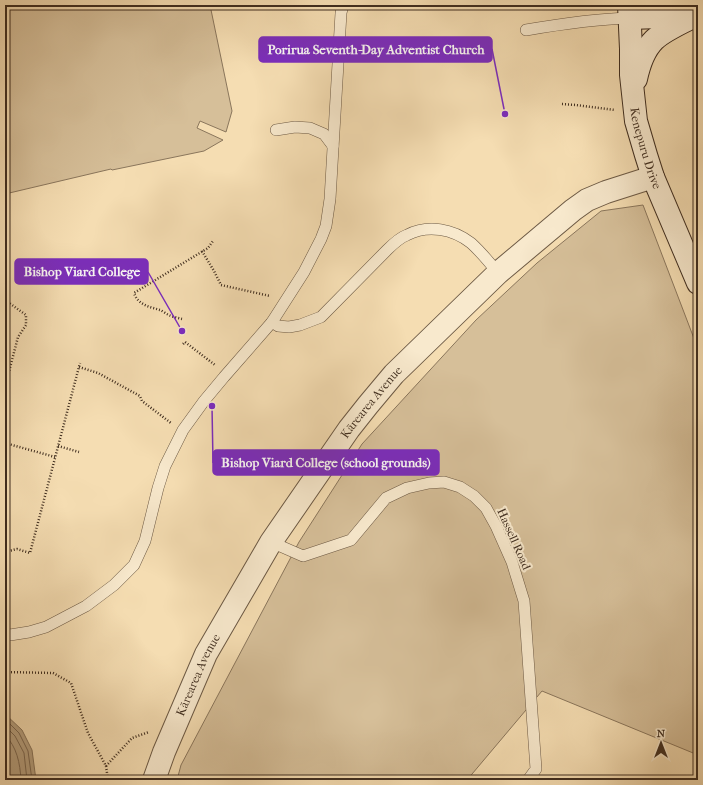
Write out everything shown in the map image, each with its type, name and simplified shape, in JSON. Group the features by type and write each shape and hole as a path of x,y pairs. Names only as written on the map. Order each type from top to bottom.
{"street":[{"path":"629,11 690,12"},
{"name":"Kenepuru Drive","path":"629,11 632,93 636,121 653,177 698,283"},
{"path":"632,93 639,67 651,44 656,38 690,12"},
{"name":"Kārearea Avenue","path":"154,780 206,654 271,542 368,404 394,374 498,273 573,210 587,200 606,192 653,177"}],"lane":[{"path":"5,634 10,635 29,632 46,626 86,606 114,585 134,565 145,541 165,466 183,430 204,401 272,322 304,272 326,226 329,205 341,13 343,5"},
{"path":"526,30 571,22 608,19 629,11"},
{"path":"276,130 295,127 310,128 324,134 333,146"},
{"path":"272,322 278,326 300,326 321,317 387,250 397,241 417,230 439,229 456,234 474,246 498,273"},
{"name":"Hassell Road","path":"271,542 303,556 351,540 386,498 407,488 429,483 444,482 460,487 474,496 486,508 496,526 512,562 524,601 536,770 528,780"}],"path":[{"path":"562,104 616,111"},
{"path":"182,319 171,316 141,303 132,294 208,248 212,241"},
{"path":"202,251 221,285 286,299"},
{"path":"5,300 26,316 26,326 18,337 5,386"},
{"path":"183,344 185,342 217,367"},
{"path":"5,552 17,549 30,553 80,365 140,396 142,401 174,425"},
{"path":"5,443 55,457"},
{"path":"58,446 79,452"},
{"path":"5,672 53,673 71,683 88,733 106,766 108,780"},
{"path":"106,766 132,738 176,724"}],"shaded area":[{"path":"5,5 210,5 232,111 226,132 200,121 197,128 223,140 204,151 111,169 5,194"},
{"path":"643,205 698,349 698,755 542,691 467,780 177,780 181,765 299,542 362,444 476,320 537,263 601,211"}],"water":[{"path":"5,714 22,730 32,750 36,780 5,780"}],"place":[{"name":"Porirua Seventh-Day Adventist Church","path":"505,114"},
{"name":"Bishop Viard College","path":"182,331"},
{"name":"Bishop Viard College (school grounds)","path":"212,406"}]}
